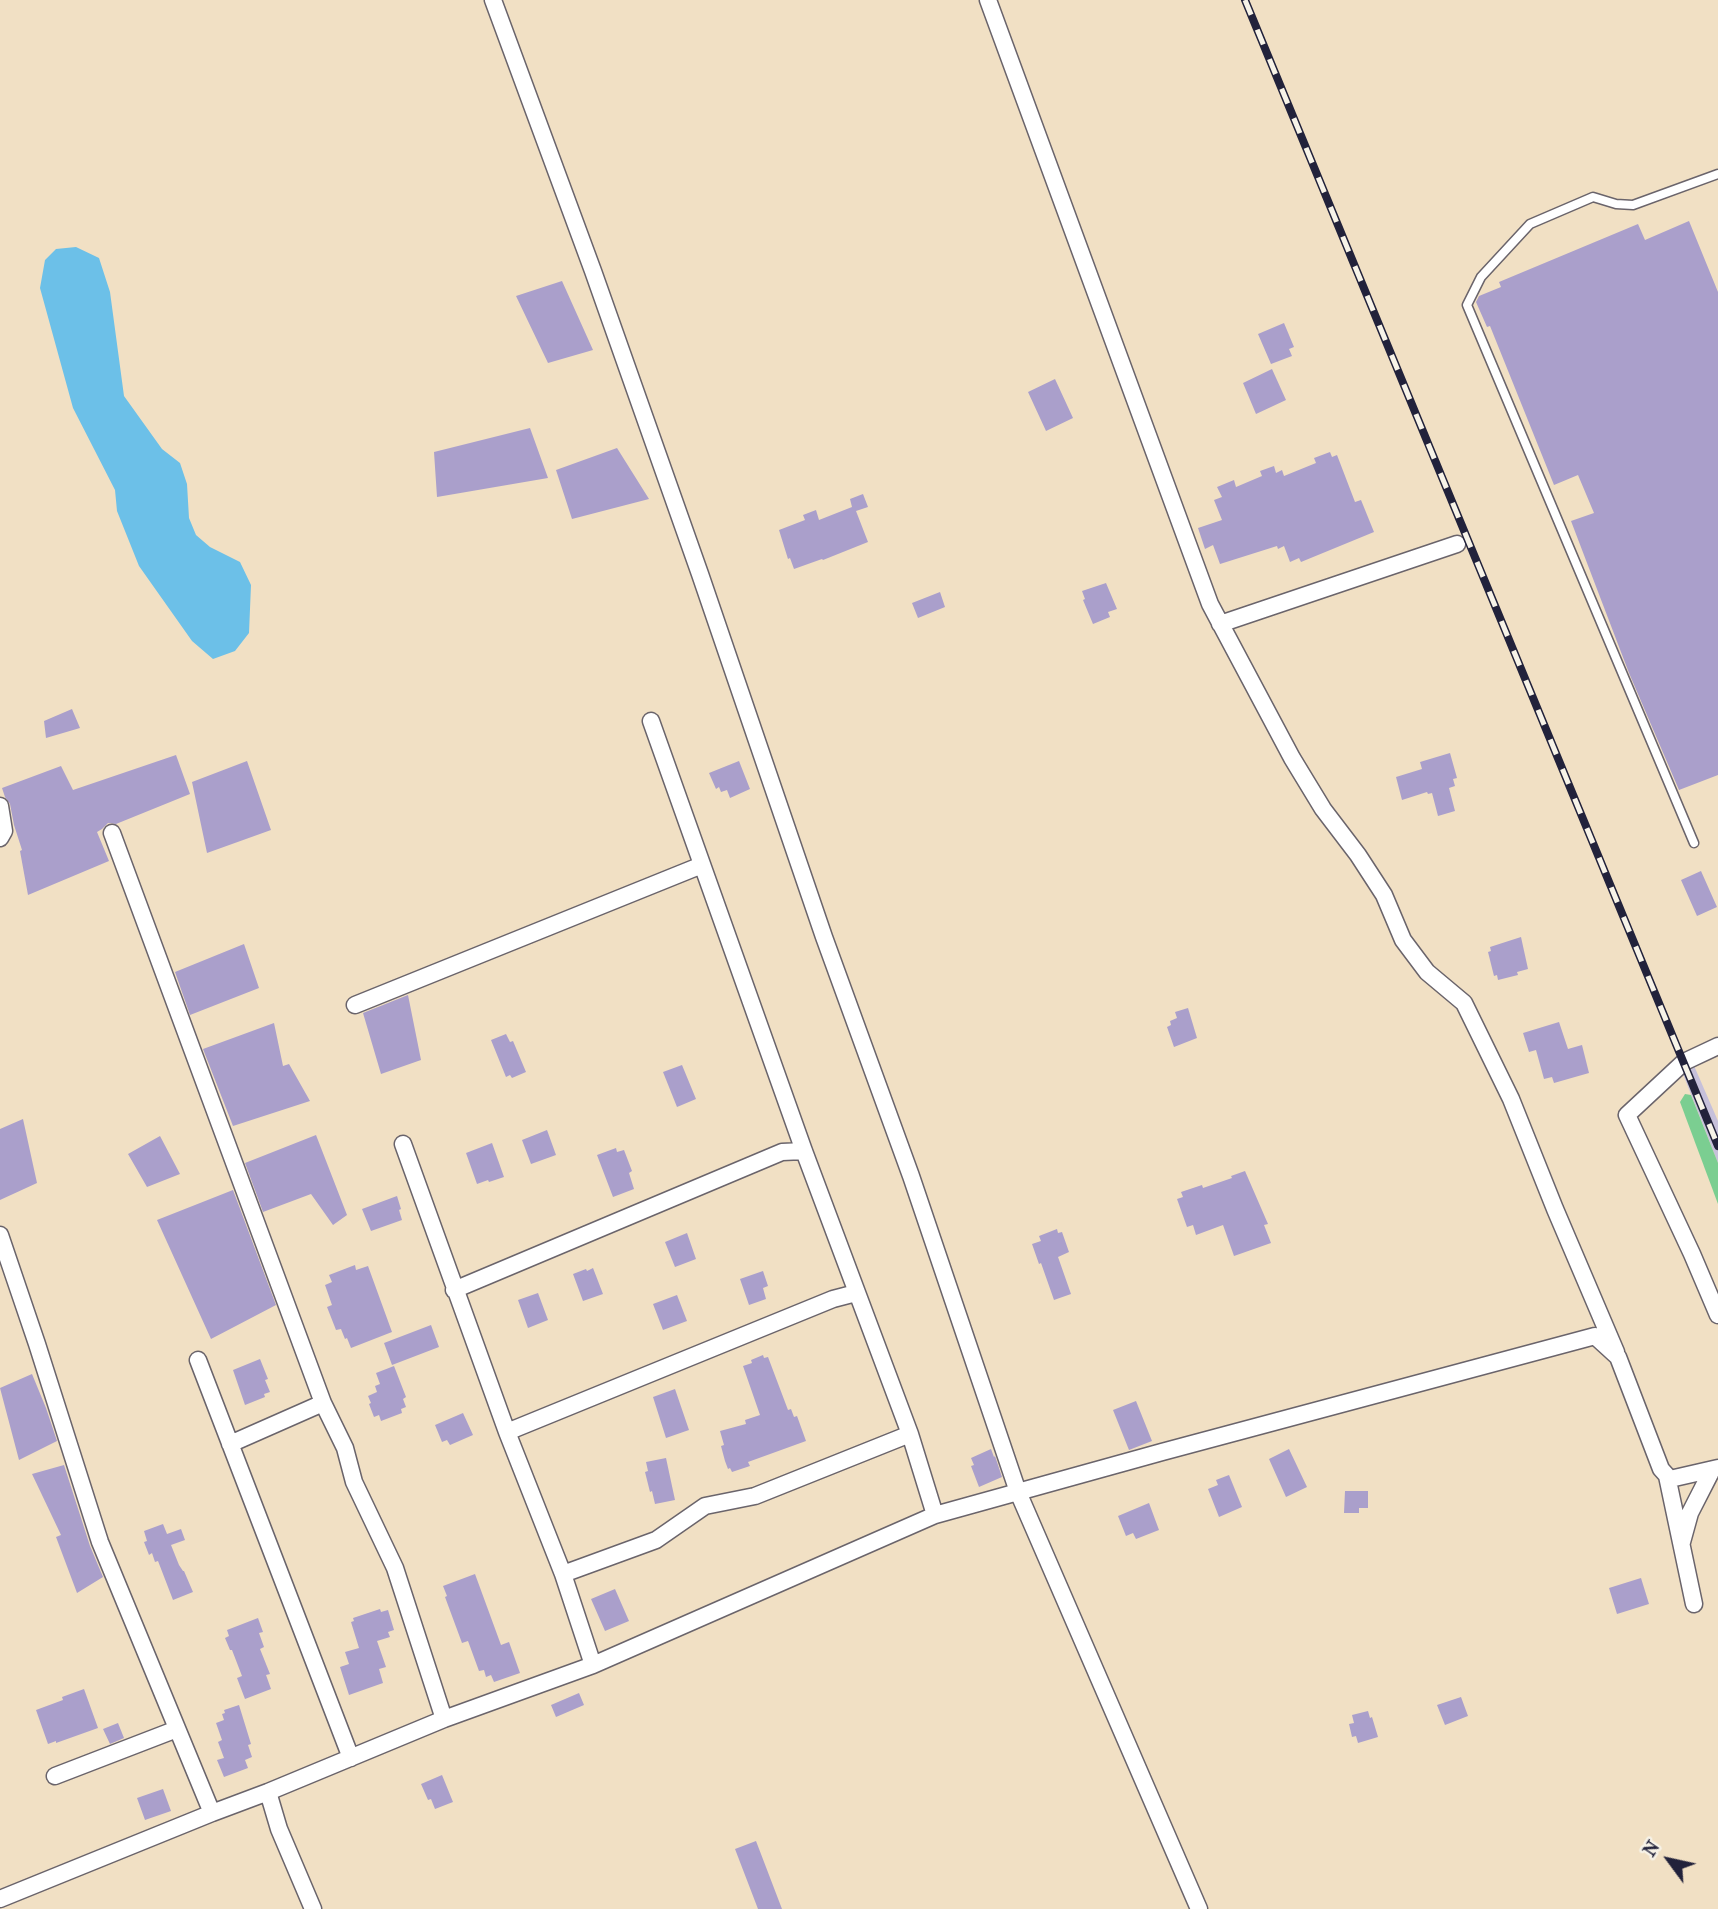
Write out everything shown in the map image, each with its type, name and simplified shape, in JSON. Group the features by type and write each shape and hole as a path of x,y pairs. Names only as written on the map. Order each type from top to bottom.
{"street":[{"path":"493,0 593,271 695,560 820,924 911,1176 1018,1492 1199,1909"},
{"path":"988,0 1210,604 1298,768 1323,809 1384,895 1403,940 1427,972 1464,1003 1511,1099 1618,1357 1661,1469 1670,1479 1715,1469"},
{"path":"1220,624 1457,544"},
{"path":"651,721 804,1151 909,1434 935,1515"},
{"path":"0,806 4,831 0,838"},
{"path":"112,833 323,1403 345,1448 354,1482 395,1568 444,1719"},
{"path":"355,1005 702,864"},
{"path":"1718,1046 1684,1062 1627,1115 1718,1315"},
{"path":"402,1144 507,1432 563,1574 593,1665"},
{"path":"454,1290 782,1152 804,1151"},
{"path":"0,1234 100,1542 212,1813"},
{"path":"507,1432 833,1299 856,1293"},
{"path":"0,1899 444,1719 593,1665 935,1515 1595,1336 1618,1357"},
{"path":"198,1360 351,1758"},
{"path":"230,1444 323,1403"},
{"path":"563,1574 656,1540 705,1506 755,1496 909,1434"},
{"path":"1681,1544 1690,1513 1715,1469"},
{"path":"1667,1476 1694,1604"},
{"path":"55,1776 177,1729"},
{"path":"268,1792 279,1829 313,1909"}],"lane":[{"path":"1694,843 1467,305 1480,277 1530,224 1593,197 1616,204 1633,205 1718,174"}],"shaded area":[{"path":"1692,1061 1718,1121 1718,1163 1683,1074"}],"green space":[{"path":"1685,1094 1691,1095 1718,1163 1718,1204 1680,1102"}],"water":[{"path":"76,247 99,258 110,292 124,396 162,449 180,463 187,484 189,518 196,535 210,547 240,562 251,585 249,633 235,651 213,659 192,641 139,566 117,511 115,490 73,408 40,288 45,260 56,249"}],"building":[{"path":"1689,221 1718,292 1718,775 1679,790 1629,673 1571,521 1594,513 1578,475 1554,485 1490,326 1487,327 1476,302 1479,296 1501,287 1499,282 1638,224 1645,240"},
{"path":"562,281 593,350 548,363 516,296"},
{"path":"1284,323 1294,347 1289,349 1292,356 1271,364 1258,334"},
{"path":"1272,369 1286,400 1256,414 1243,383"},
{"path":"1055,379 1073,418 1046,431 1028,392"},
{"path":"530,428 548,478 437,497 434,452"},
{"path":"617,448 649,499 572,519 556,470"},
{"path":"1330,452 1332,457 1337,455 1355,502 1361,500 1374,532 1301,562 1299,558 1290,562 1284,546 1220,564 1213,545 1205,549 1198,528 1222,520 1214,500 1222,497 1217,487 1234,480 1236,487 1262,476 1260,471 1274,466 1276,473 1282,470 1284,476 1316,463 1314,458"},
{"path":"863,494 868,507 856,511 868,542 794,569 779,530 805,520 803,515 816,510 819,520 852,507 850,499"},
{"path":"1106,583 1117,609 1108,612 1110,617 1093,624 1082,591"},
{"path":"940,592 945,607 918,618 912,603"},
{"path":"72,709 80,728 46,738 44,721"},
{"path":"1450,753 1457,778 1453,779 1455,786 1449,788 1455,811 1438,816 1432,793 1427,792 1402,800 1396,777 1422,769 1420,762"},
{"path":"176,755 190,794 116,824 108,823 97,832 109,861 28,895 20,851 22,850 10,804 2,788 61,766 73,790"},
{"path":"247,761 271,830 207,853 192,782"},
{"path":"739,761 750,789 730,798 727,790 721,792 719,787 716,789 709,773"},
{"path":"1701,871 1717,907 1697,916 1681,880"},
{"path":"1521,937 1528,969 1517,972 1518,975 1498,980 1497,975 1494,976 1488,952 1491,951 1490,947"},
{"path":"244,944 259,988 190,1015 175,972"},
{"path":"408,995 421,1060 381,1074 363,1013"},
{"path":"1188,1008 1197,1038 1174,1047 1167,1027 1171,1025 1170,1021 1177,1018 1175,1012"},
{"path":"1559,1022 1568,1049 1582,1045 1589,1073 1554,1083 1552,1077 1544,1079 1536,1050 1529,1052 1523,1033"},
{"path":"274,1023 283,1066 289,1064 310,1101 233,1126 203,1049"},
{"path":"506,1034 510,1042 513,1041 526,1072 512,1078 510,1075 506,1077 491,1040"},
{"path":"682,1065 696,1099 677,1107 663,1072"},
{"path":"23,1119 37,1183 0,1200 0,1129"},
{"path":"547,1130 556,1155 531,1164 522,1140"},
{"path":"316,1135 347,1215 333,1225 311,1194 263,1212 245,1163"},
{"path":"160,1136 180,1174 147,1187 128,1154"},
{"path":"492,1143 504,1177 477,1184 466,1153"},
{"path":"616,1148 617,1152 624,1150 632,1171 629,1173 634,1189 613,1197 597,1155"},
{"path":"1245,1171 1268,1224 1264,1225 1271,1243 1234,1256 1223,1225 1196,1235 1193,1225 1187,1227 1177,1199 1183,1197 1181,1192 1202,1185 1203,1188"},
{"path":"233,1190 276,1305 211,1339 157,1220"},
{"path":"397,1196 402,1220 371,1231 362,1209"},
{"path":"1057,1229 1058,1233 1062,1232 1069,1252 1058,1257 1071,1294 1054,1300 1032,1244 1041,1241 1039,1236"},
{"path":"687,1233 696,1259 675,1267 665,1242"},
{"path":"355,1265 356,1270 368,1266 392,1332 351,1348 341,1329 336,1330 327,1307 332,1305 325,1285 332,1282 329,1275"},
{"path":"593,1268 603,1294 583,1301 573,1274"},
{"path":"763,1271 768,1286 763,1288 766,1299 749,1305 740,1279"},
{"path":"538,1293 548,1320 528,1328 518,1300"},
{"path":"677,1295 687,1321 663,1330 653,1304"},
{"path":"431,1325 439,1347 392,1365 384,1343"},
{"path":"763,1355 764,1358 768,1357 788,1410 791,1409 794,1417 797,1416 806,1441 748,1462 750,1466 732,1472 725,1461 720,1431 746,1424 745,1420 760,1415 743,1366"},
{"path":"260,1359 270,1392 264,1394 265,1397 245,1405 233,1370"},
{"path":"394,1366 406,1397 403,1399 406,1407 401,1409 402,1413 381,1421 379,1415 374,1417 368,1396 377,1392 375,1386 380,1384 376,1373"},
{"path":"32,1374 57,1441 19,1460 0,1388"},
{"path":"675,1389 689,1430 666,1438 653,1397"},
{"path":"1136,1401 1152,1441 1129,1450 1113,1410"},
{"path":"463,1413 473,1435 450,1445 447,1440 442,1442 435,1425"},
{"path":"991,1449 1002,1477 979,1487 971,1466 974,1465 971,1458"},
{"path":"1289,1449 1307,1487 1286,1497 1269,1459"},
{"path":"666,1458 675,1500 655,1504 645,1472 648,1471 646,1462"},
{"path":"64,1465 103,1577 77,1593 56,1537 61,1535 32,1474"},
{"path":"1229,1475 1242,1507 1219,1517 1208,1489 1218,1485 1216,1480"},
{"path":"1345,1491 1368,1491 1368,1508 1359,1508 1359,1513 1344,1513"},
{"path":"1149,1503 1159,1530 1136,1539 1133,1533 1126,1536 1118,1516"},
{"path":"163,1524 167,1534 181,1529 185,1540 171,1545 193,1592 173,1600 158,1561 155,1562 152,1553 149,1555 144,1542 147,1541 144,1531"},
{"path":"475,1574 501,1645 509,1642 520,1673 494,1682 491,1675 486,1677 484,1670 479,1671 468,1641 462,1643 443,1586"},
{"path":"1641,1578 1649,1604 1617,1614 1609,1588"},
{"path":"615,1589 629,1621 605,1631 591,1599"},
{"path":"380,1609 381,1612 388,1610 394,1630 388,1632 390,1637 377,1641 386,1667 379,1669 383,1683 349,1695 340,1667 349,1664 345,1652 359,1648 351,1622 354,1621 353,1618"},
{"path":"258,1618 264,1647 260,1649 270,1674 266,1675 271,1689 245,1699 237,1678 242,1676 225,1638 229,1636 227,1630"},
{"path":"84,1689 98,1728 48,1744 36,1710"},
{"path":"579,1693 584,1705 556,1717 551,1705"},
{"path":"1461,1697 1468,1716 1445,1725 1437,1705"},
{"path":"239,1705 251,1744 248,1745 252,1757 245,1760 248,1768 224,1777 217,1760 224,1758 218,1742 222,1740 216,1723 224,1720 224,1710"},
{"path":"1368,1711 1378,1737 1358,1743 1356,1736 1352,1737 1349,1724 1354,1723 1352,1715"},
{"path":"118,1723 124,1738 110,1744 103,1729"},
{"path":"442,1775 453,1802 435,1809 421,1784"},
{"path":"163,1789 171,1811 145,1820 137,1798"},
{"path":"756,1841 782,1909 758,1909 735,1849"}],"railway":[{"path":"1245,0 1718,1146"}]}
